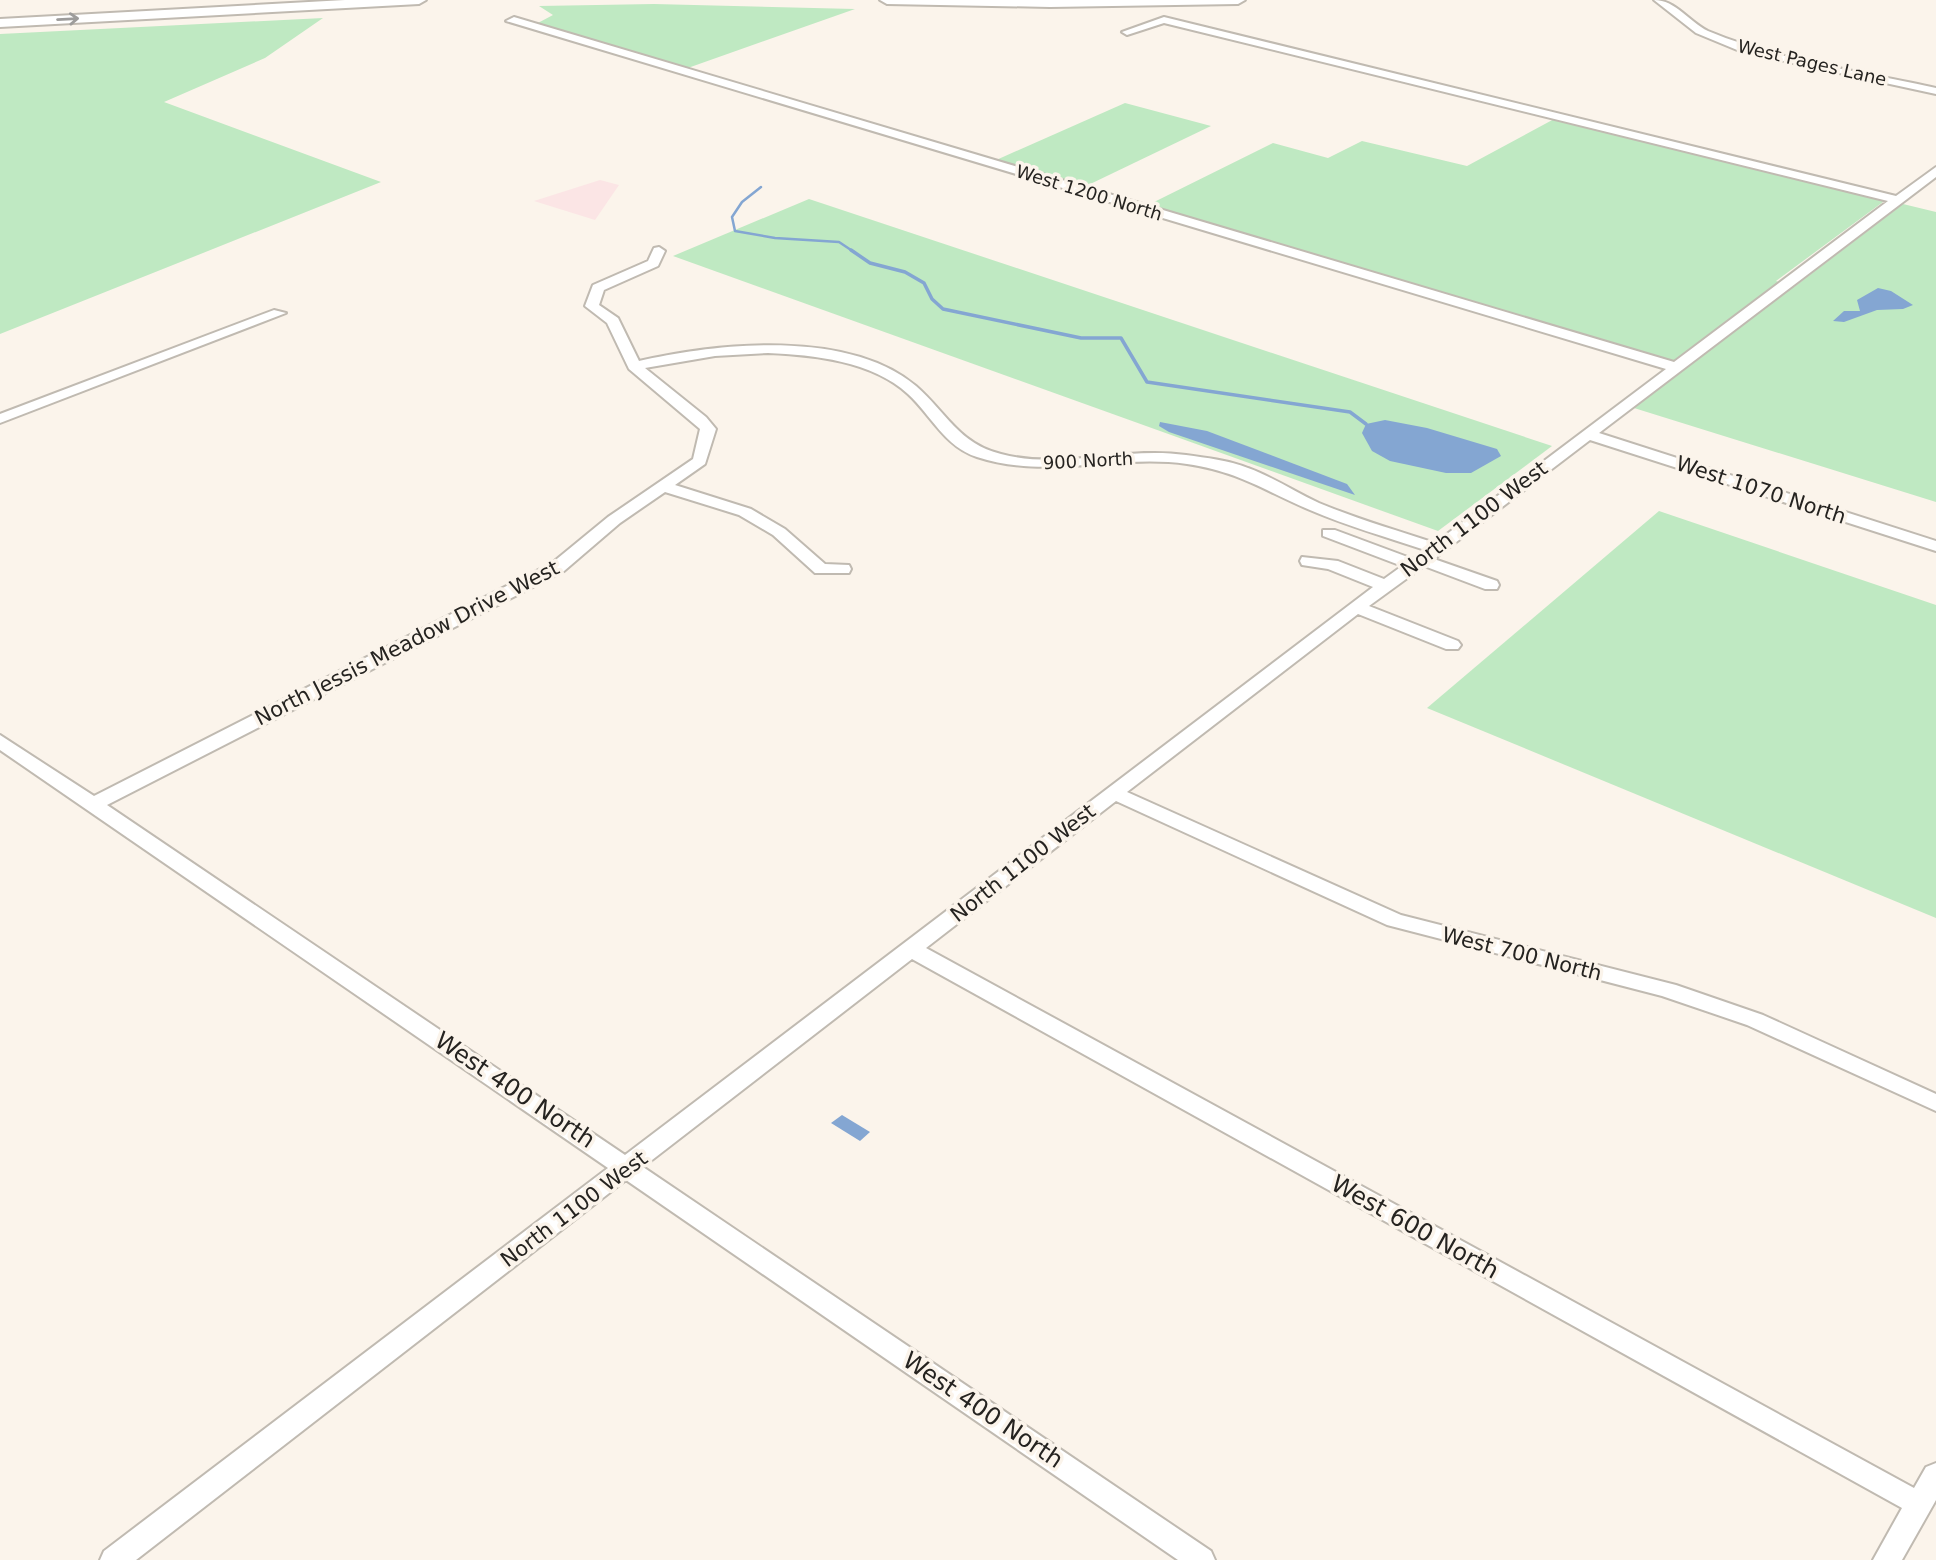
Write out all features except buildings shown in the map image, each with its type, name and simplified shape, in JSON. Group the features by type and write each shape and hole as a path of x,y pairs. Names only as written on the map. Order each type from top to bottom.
{"highway":[{"path":"0,23 419,0"},
{"path":"887,0 1050,3 1238,0"}],"street":[{"name":"West Pages Lane","path":"1659,0 1700,31 1746,50 1936,91"},
{"name":"West 1200 North","path":"518,19 511,21 1675,368"},
{"path":"1127,32 1164,20 1898,200"},
{"name":"North 1100 West","path":"114,1560 1356,607 1936,171"},
{"name":"North Jessis Meadow Drive West","path":"93,804 558,566 574,556 614,520 701,461 708,429 701,420 635,366 612,321 592,306 598,288 653,263 659,251"},
{"path":"0,419 279,313"},
{"name":"900 North","path":"635,366 690,353 735,348 790,348 828,354 863,364 901,382 911,389 956,440 979,453 1044,466 1159,457 1225,466 1264,480 1298,499 1424,558"},
{"name":"West 1070 North","path":"1586,434 1936,546"},
{"path":"664,486 745,512 779,532 821,569 843,569"},
{"path":"1329,533 1424,558 1491,585"},
{"path":"1308,561 1332,565 1386,586"},
{"path":"1356,607 1452,645"},
{"name":"West 400 North","path":"0,741 1201,1560"},
{"name":"West 700 North","path":"1113,793 1394,920 1668,990 1755,1020 1936,1103"},
{"name":"West 600 North","path":"911,949 1919,1504"},
{"path":"1887,1560 1936,1475"}],"shaded area":[{"path":"600,180 619,185 595,220 534,201"}],"green space":[{"path":"654,4 855,9 685,69 536,24 553,15 539,6"},
{"path":"323,18 265,58 164,102 381,182 0,334 0,34"},
{"path":"1125,103 1211,126 1084,187 994,161"},
{"path":"1556,118 1887,199 1776,281 1794,287 1903,204 1936,212 1936,502 1634,408 1686,366 1146,206 1273,143 1328,158 1362,141 1467,166"},
{"path":"809,199 1552,446 1438,531 673,256"},
{"path":"1659,511 1936,605 1936,918 1427,708"}],"water":[{"path":"1878,288 1891,291 1913,305 1903,309 1877,310 1844,322 1833,321 1844,311 1860,311 1857,300"},
{"path":"1385,420 1427,428 1497,449 1501,456 1471,473 1446,473 1390,461 1372,451 1362,433 1366,424"},
{"path":"1160,422 1207,431 1347,484 1355,495 1169,432 1159,426"},
{"path":"842,1115 870,1132 860,1141 831,1123"}],"waterway":[{"path":"761,187 742,202 732,217 735,231 775,238 839,242 851,250"},
{"path":"851,250 870,263 905,272 924,283 932,299 943,309 1081,338 1121,338 1147,382 1350,412 1366,424"}]}
